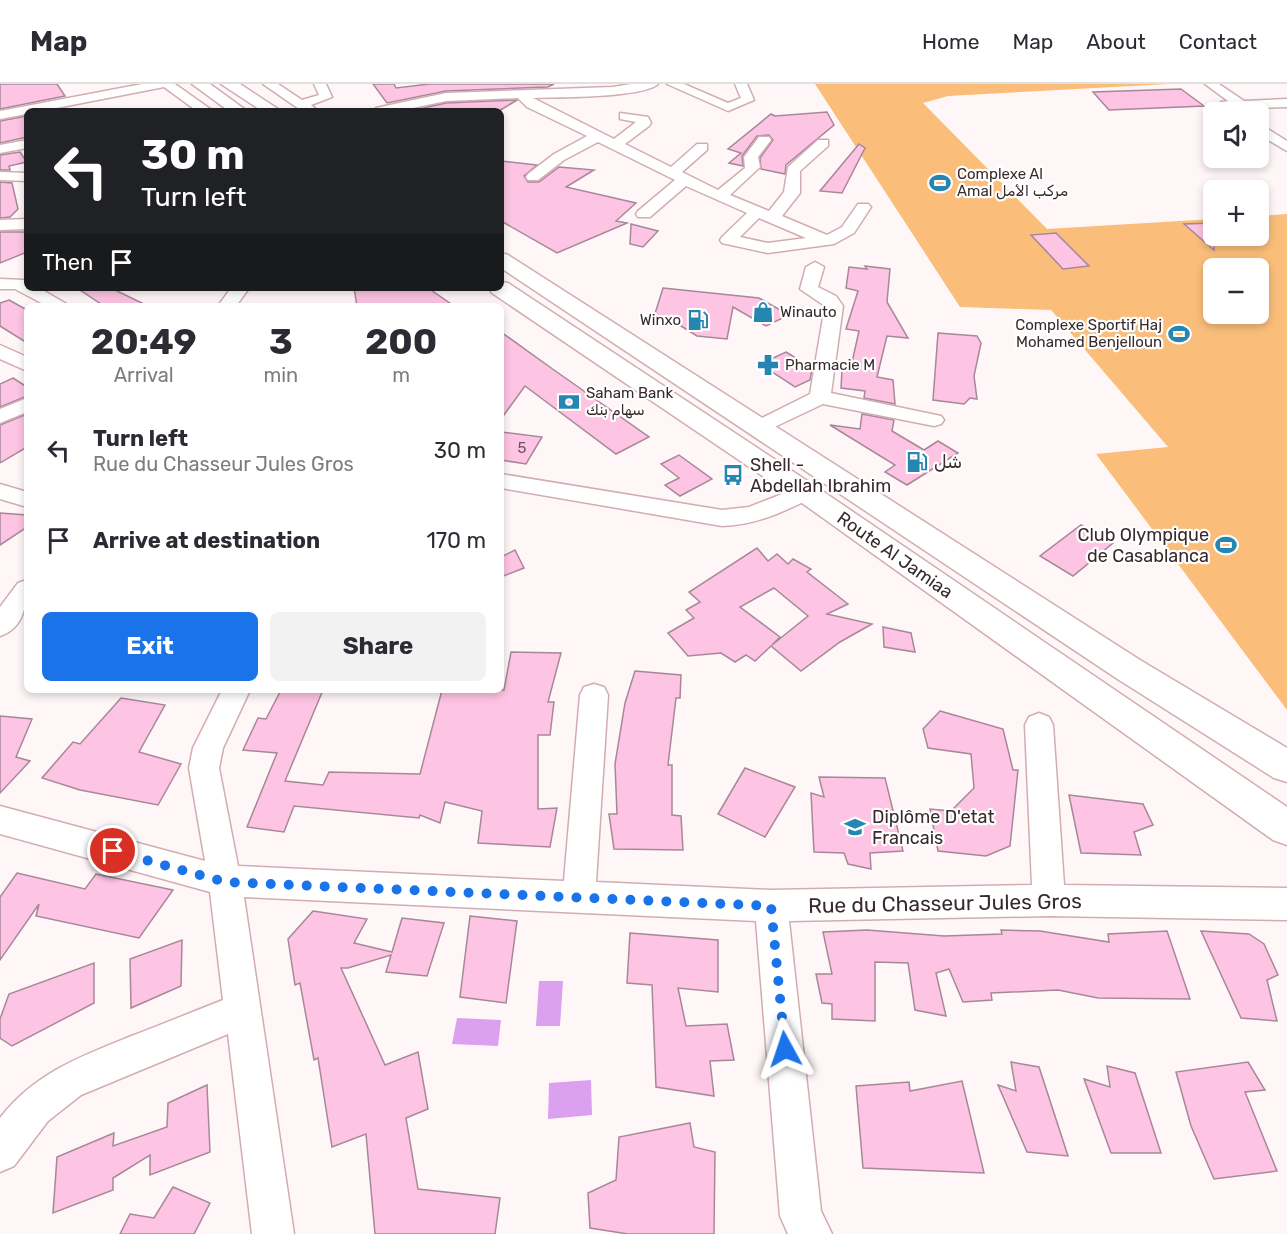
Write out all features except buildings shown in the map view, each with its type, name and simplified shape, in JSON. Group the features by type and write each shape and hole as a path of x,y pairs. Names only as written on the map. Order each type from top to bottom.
{"main road":[{"path":"200,84 235,108"},
{"path":"229,84 268,108"},
{"name":"Route Al Jamiaa","path":"504,261 1128,669 1287,767"},
{"name":"Route Al Jamiaa","path":"504,291 805,492 1287,828"}],"street":[{"path":"38,108 162,84"},
{"path":"167,84 202,108"},
{"path":"269,84 306,107 326,97 320,84"},
{"path":"390,108 428,95 613,91 652,84"},
{"path":"673,84 731,107 748,100 741,84"},
{"path":"1195,84 1228,102"},
{"path":"1211,84 1233,102"},
{"path":"75,85 96,97"},
{"path":"520,93 528,102 719,196 825,240"},
{"path":"75,101 83,108"},
{"path":"1269,106 1287,103"},
{"path":"1269,109 1287,108"},
{"path":"0,115 24,111"},
{"path":"615,145 644,123 643,120 625,116"},
{"path":"1269,125 1287,135"},
{"path":"1269,135 1287,147"},
{"path":"533,177 559,157 598,136"},
{"path":"719,196 750,171 753,167 751,157 764,140"},
{"path":"782,178 824,143"},
{"path":"0,149 24,145"},
{"path":"645,214 702,147"},
{"path":"750,171 782,178 792,193 728,240 761,248 825,240 840,236 848,230 863,207"},
{"path":"0,176 24,177"},
{"path":"759,262 783,245"},
{"path":"816,267 809,289 830,300 834,306 820,397"},
{"path":"0,284 18,284 24,287"},
{"path":"32,291 55,303"},
{"path":"0,351 24,363"},
{"path":"0,373 24,364"},
{"path":"759,427 820,397 934,420"},
{"path":"0,417 24,405"},
{"path":"504,482 722,518 741,517 765,510 805,492"},
{"path":"0,491 24,499"},
{"path":"0,626 24,593"},
{"path":"235,693 208,748 204,768 225,882 273,1234"},
{"path":"579,898 594,695"},
{"path":"1039,725 1049,900"},
{"name":"Rue du Chasseur Jules Gros","path":"0,820 225,882 771,906 1049,900 1287,903"},
{"path":"771,906 801,1216 812,1234"},
{"path":"0,1152 31,1110 62,1084 241,1011"}],"shaded area":[{"path":"815,84 1169,84 948,96 923,103 1047,229 1203,220 1203,246 1269,246 1269,215 1287,214 1287,710 1096,454 1168,447 1051,310 960,307"},
{"path":"539,981 563,981 560,1026 536,1026"},
{"path":"457,1018 501,1020 498,1046 452,1044"},
{"path":"591,1080 592,1115 548,1119 549,1083"}],"place":[{"name":"Complexe Al Amal مركب الأمل","path":"940,183"},
{"name":"Winauto","path":"763,312"},
{"name":"Winxo","path":"698,320"},
{"name":"Complexe Sportif Haj Mohamed Benjelloun","path":"1179,334"},
{"name":"Pharmacie M","path":"768,365"},
{"name":"Saham Bank سهام بنك","path":"569,402"},
{"name":"شل","path":"917,462"},
{"name":"Shell - Abdellah Ibrahim","path":"733,475"},
{"name":"Club Olympique de Casablanca","path":"1226,545"},
{"name":"Diplôme D'etat Francais","path":"855,827"}],"route":[{"path":"113,851 225,882 771,906 785,1049"}]}
